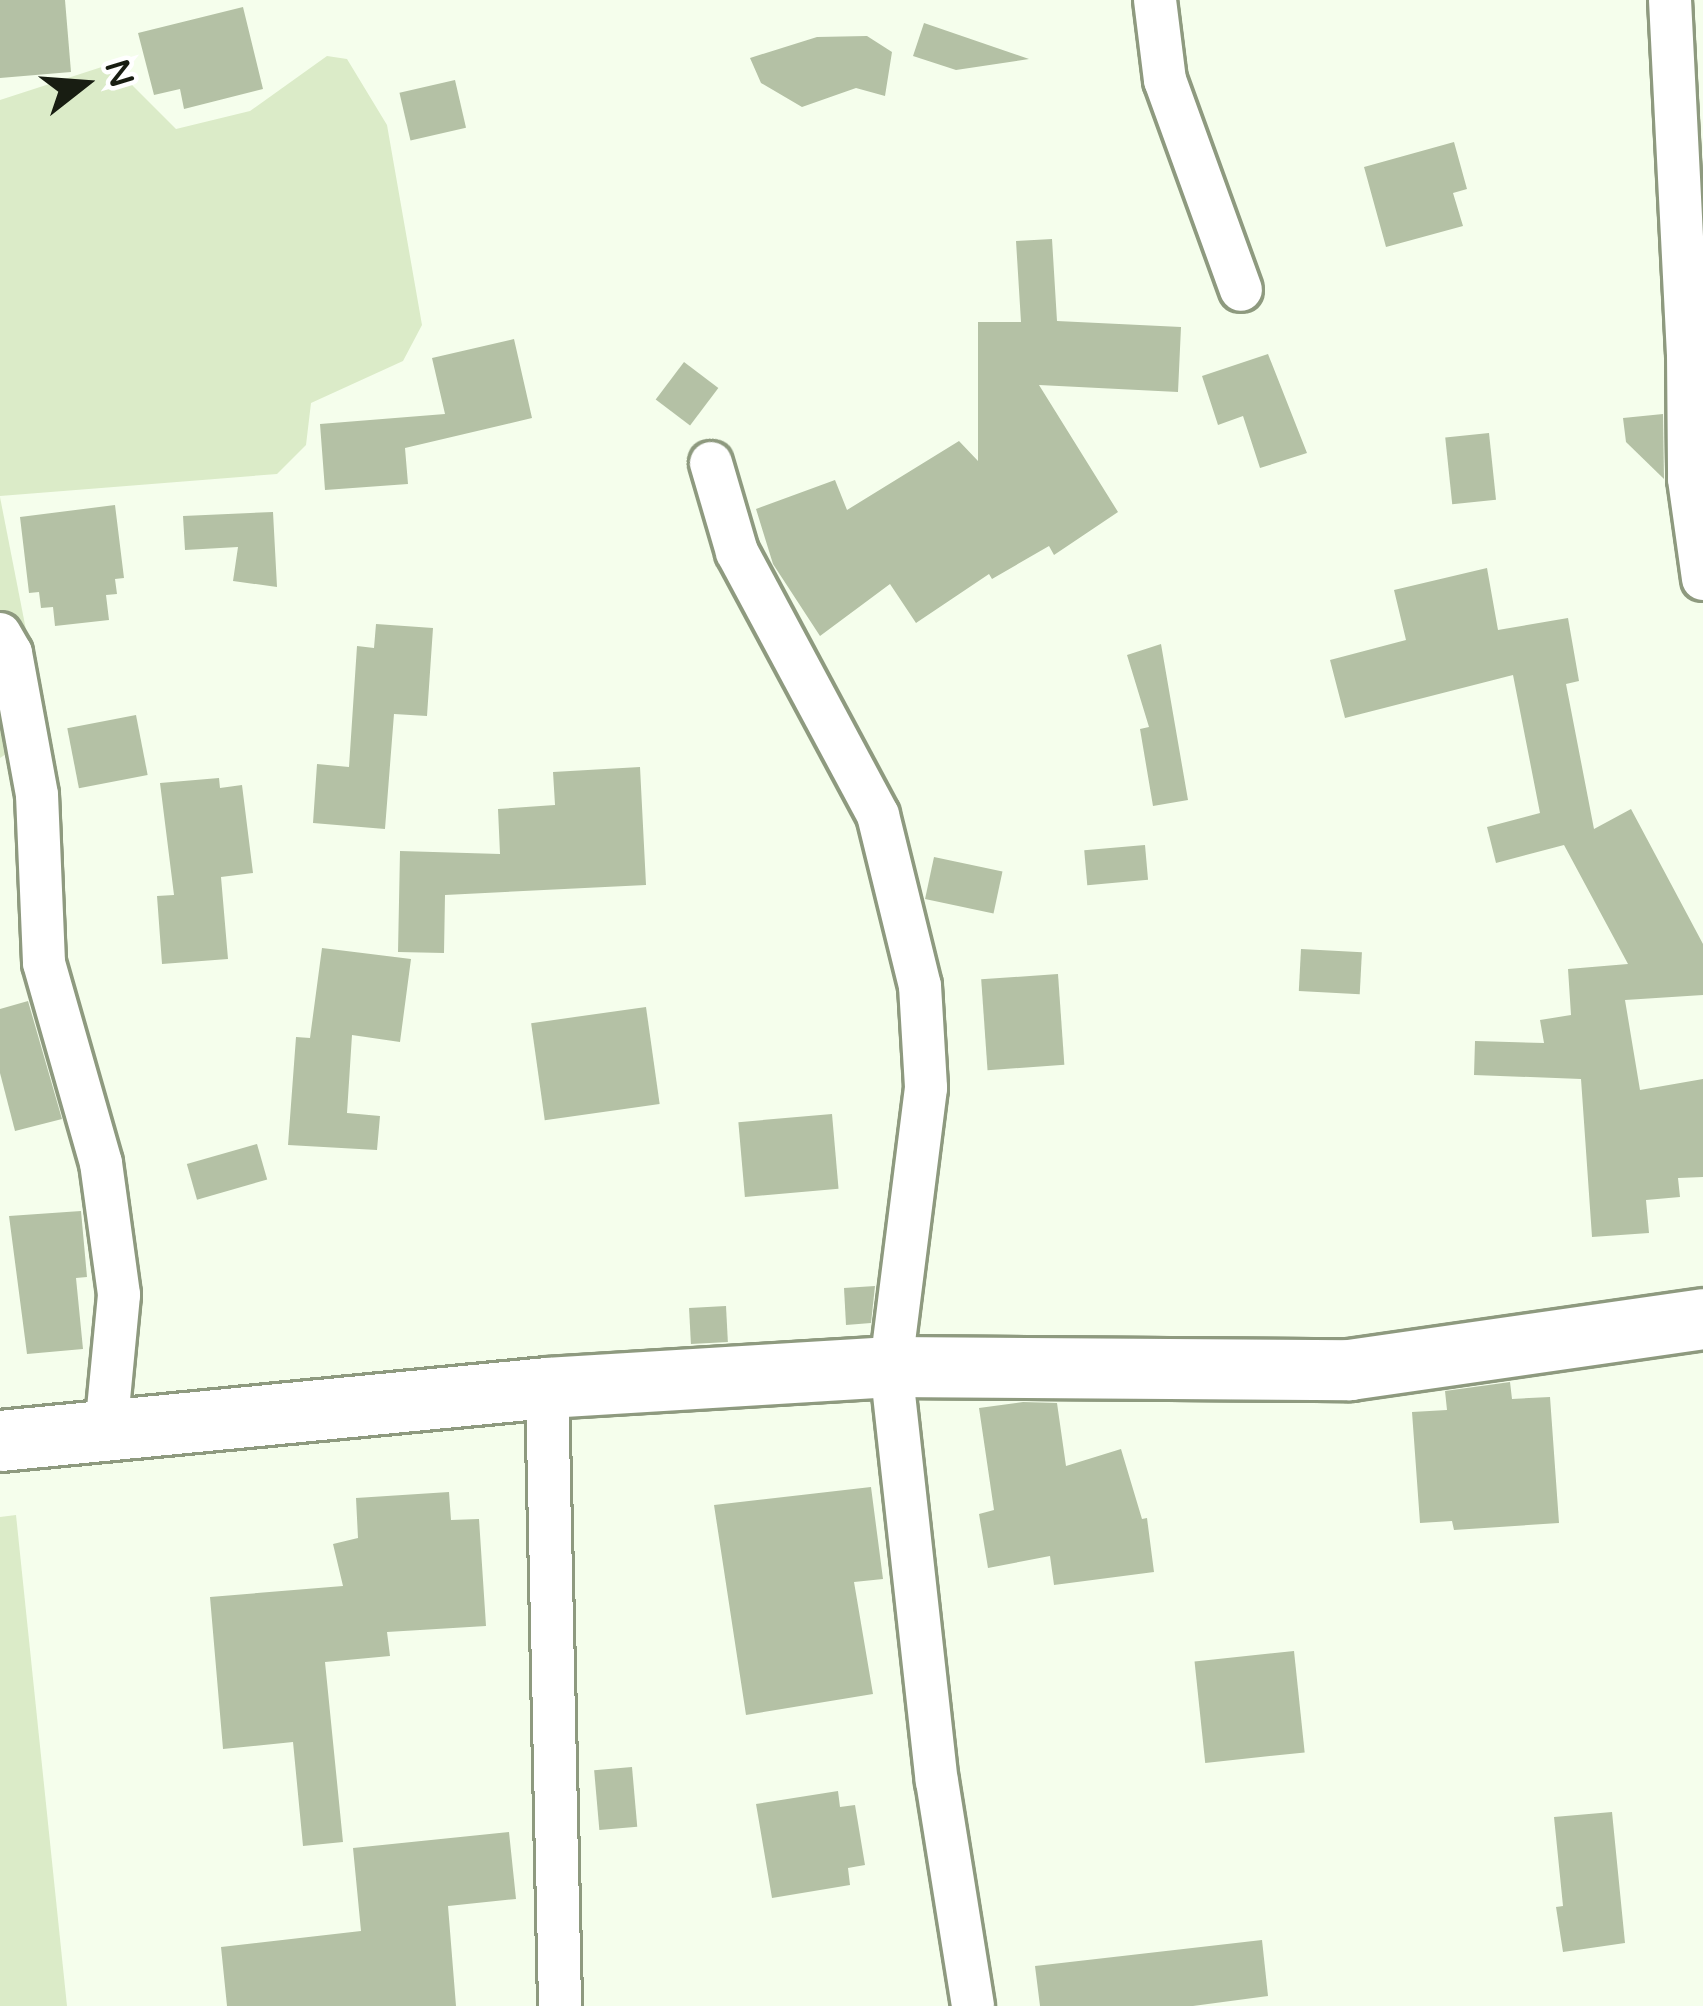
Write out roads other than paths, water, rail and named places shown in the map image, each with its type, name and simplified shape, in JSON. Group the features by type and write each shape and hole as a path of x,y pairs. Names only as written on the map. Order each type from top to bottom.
{"street":[{"path":"1155,0 1166,80 1241,290"},
{"path":"1670,0 1689,479 1703,579"},
{"path":"712,463 737,552 878,815 920,986 926,1088 891,1367 938,1781 973,2006"},
{"path":"0,634 11,653 37,795 44,963 101,1162 119,1294 106,1430"},
{"path":"0,1441 547,1388 891,1367 1351,1370 1703,1319"},
{"path":"547,1388 560,2006"}]}
